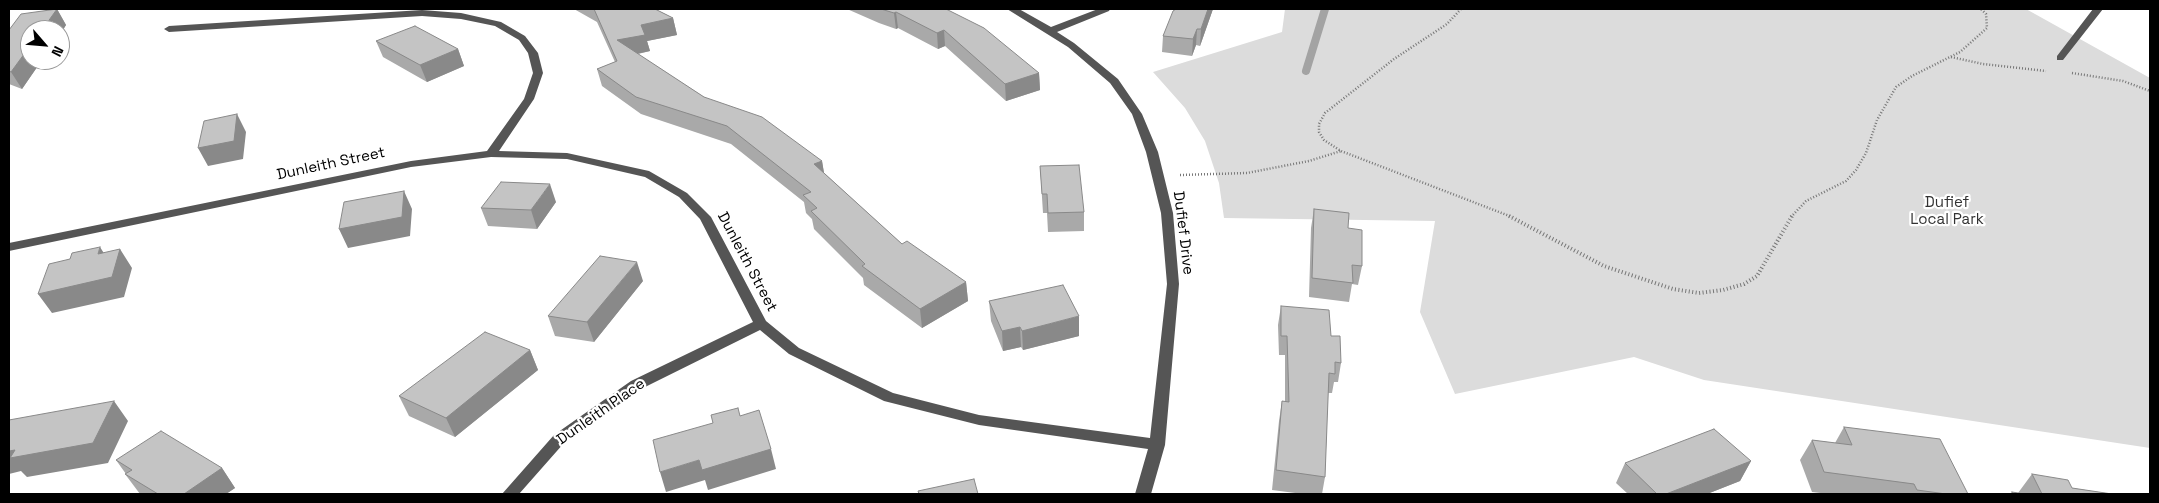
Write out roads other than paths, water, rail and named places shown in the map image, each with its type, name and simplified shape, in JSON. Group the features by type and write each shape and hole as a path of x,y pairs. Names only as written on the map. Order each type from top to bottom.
{"street":[{"name":"Dufief Drive","path":"1012,9 1025,15 1071,45 1114,81 1137,114 1152,152 1167,214 1173,284 1157,445 1143,494"},
{"path":"1050,31 1106,9"},
{"path":"2060,58 2098,9"},
{"path":"169,29 422,13 461,16 498,24 522,38 533,53 538,73 529,99 491,154"},
{"name":"Dunleith Street","path":"9,246 411,164 491,154 567,156 648,174 683,195 705,217 761,324 794,351 889,397 980,420 1157,445"},
{"name":"Dunleith Place","path":"510,494 559,439 636,384 761,324"}],"waterway":[{"path":"1306,71 1325,9"}],"park label":[{"name":"Dufief Local Park","path":"1947,212"}]}
